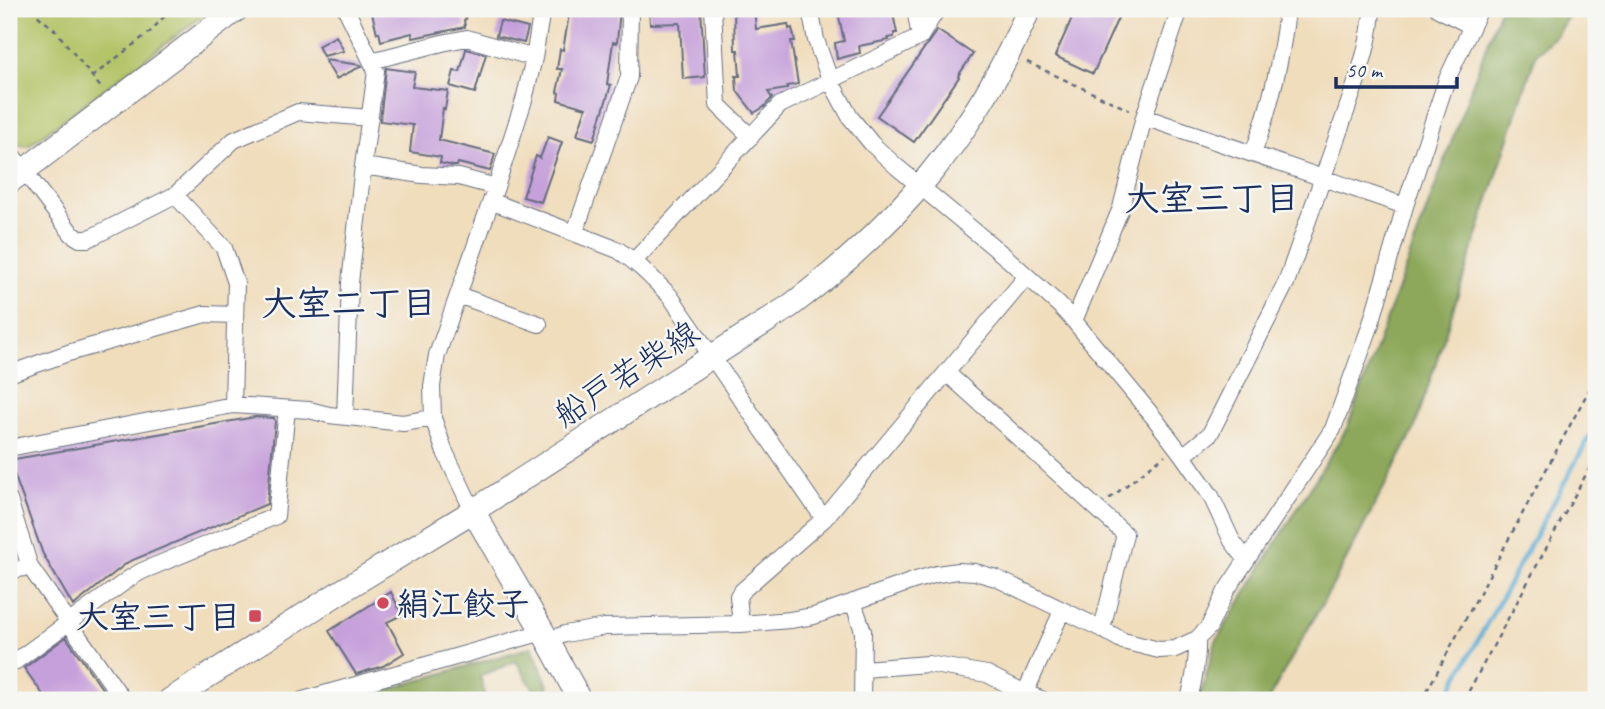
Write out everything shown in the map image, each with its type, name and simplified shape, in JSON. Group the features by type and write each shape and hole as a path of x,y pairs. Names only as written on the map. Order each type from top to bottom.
{"street":[{"path":"16,176 237,9"},
{"path":"345,417 350,283 376,71 346,9"},
{"path":"542,9 524,100 438,355 432,386 433,418 444,450 473,511 546,636 579,700"},
{"path":"575,232 629,77 631,9"},
{"path":"712,9 718,105 751,137"},
{"path":"810,9 816,40 830,80 850,117 872,144 1059,304 1179,451 1211,496 1232,541 1246,559"},
{"path":"915,9 919,37"},
{"path":"634,261 780,105 919,37 937,9"},
{"name":"船戸若柴線","path":"170,700 473,511 790,306 829,277 871,238 920,186 968,124 1014,44 1029,9"},
{"path":"1074,321 1121,208 1144,117 1180,9"},
{"path":"1253,154 1271,101 1287,9"},
{"path":"1179,451 1210,434 1286,283 1362,63 1372,9"},
{"path":"1438,9 1471,26"},
{"path":"303,700 546,636 605,627 741,624 814,616 926,577 958,571 996,578 1102,629 1123,642 1159,650 1175,649 1197,639 1209,627 1226,591 1246,559 1333,429 1370,327 1405,206 1447,79 1480,9"},
{"path":"371,61 467,38 534,58"},
{"path":"9,151 16,176 72,234 80,239 88,239 175,195 234,140 298,112 370,118"},
{"path":"1144,117 1405,206"},
{"path":"363,166 422,175 459,177 618,250 634,261 670,296 824,519"},
{"path":"175,195 224,248 236,283 233,405"},
{"path":"741,624 738,596 824,519 1027,276"},
{"path":"458,295 539,324"},
{"path":"10,371 205,314 235,315"},
{"path":"947,373 1125,534 1102,629"},
{"path":"9,448 233,405 309,410 403,424 433,418"},
{"path":"9,666 142,571 276,516 287,409"},
{"path":"9,500 30,567 123,700"},
{"path":"9,571 30,567"},
{"path":"853,602 863,631 862,700"},
{"path":"1025,693 1062,611"},
{"path":"1189,700 1198,657 1197,639"},
{"path":"863,669 929,664 987,674 1043,700"}],"path":[{"path":"30,9 56,31 105,92"},
{"path":"92,77 150,31 171,9"},
{"path":"1025,61 1144,117"},
{"path":"1422,700 1596,377"},
{"path":"1097,509 1179,451"},
{"path":"1464,700 1596,456"}],"green space":[{"path":"9,9 212,9 28,146 14,144 9,138"},
{"path":"1500,9 1573,9 1556,35 1536,54 1414,430 1335,581 1268,700 1199,700 1216,641 1347,428"},
{"path":"532,647 549,688 537,695 516,661 480,676 486,700 371,700 366,696"}],"building":[{"path":"371,9 464,9 465,27 413,38 412,33 381,41"},
{"path":"570,9 620,9 617,43 613,42 607,84 611,85 594,140 577,135 586,108 558,100 562,69 557,69"},
{"path":"649,9 701,9 705,77 683,79 680,23 650,24"},
{"path":"734,9 754,9 756,29 788,24 789,29 792,28 795,41 791,41 798,84 768,92 772,98 754,113 737,91 736,76 740,76 738,50 735,50"},
{"path":"842,9 892,9 897,33 888,38 889,40 859,46 860,53 837,59 835,43 844,41 838,12 843,11"},
{"path":"1076,9 1122,9 1093,74 1055,56"},
{"path":"500,21 528,28 524,43 496,36"},
{"path":"937,30 973,54 914,142 877,116"},
{"path":"336,36 344,51 323,56 318,46"},
{"path":"466,49 486,54 475,93 450,86 454,71 460,72"},
{"path":"325,60 361,65 362,66 336,79"},
{"path":"386,68 415,72 412,87 448,91 439,140 495,154 490,171 458,163 453,166 440,163 441,157 410,152 413,125 380,121"},
{"path":"548,137 562,142 541,202 523,197 536,156 540,158"},
{"path":"255,417 274,418 275,421 267,504 128,562 73,606 43,554 9,460"},
{"path":"391,592 402,615 387,622 404,653 383,666 356,674 329,631"},
{"path":"66,637 110,700 47,700 24,668"}],"waterway":[{"path":"1445,700 1596,425"}],"place":[{"name":"絹江餃子","path":"383,603"},
{"name":"大室三丁目","path":"255,616"}],"district":[{"name":"大室三丁目","path":"1212,198"},
{"name":"大室二丁目","path":"349,303"}]}
